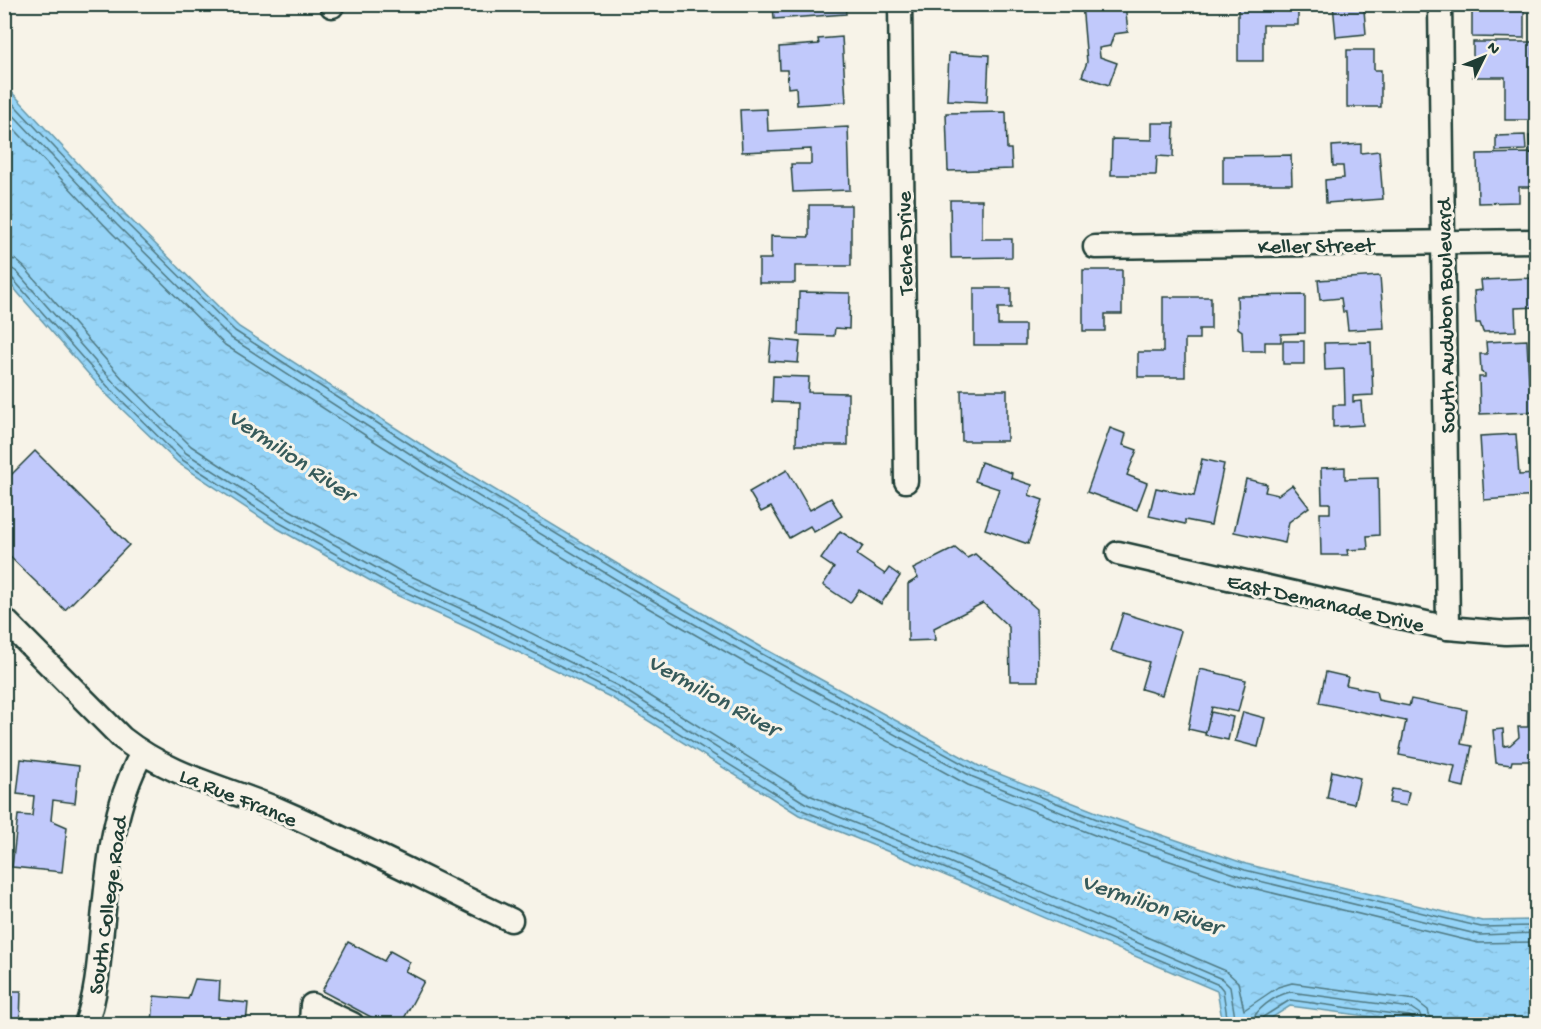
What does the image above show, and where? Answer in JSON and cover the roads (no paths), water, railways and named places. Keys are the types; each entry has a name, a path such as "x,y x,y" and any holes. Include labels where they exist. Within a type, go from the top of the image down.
{"street":[{"name":"Teche Drive","path":"900,4 906,481"},
{"name":"South Audubon Boulevard","path":"1440,4 1448,628"},
{"name":"Keller Street","path":"1095,247 1536,241"},
{"name":"East Demanade Drive","path":"1118,553 1448,628 1506,633 1536,632"},
{"name":"La Rue France","path":"4,619 122,738 142,753 204,784 282,811 511,920"},
{"name":"South College Road","path":"86,1024 100,969 111,849 129,776 142,753"},
{"path":"310,1024 312,1005 352,1024"}],"water":[{"name":"Vermilion River","path":"5,85 126,215 239,327 439,456 634,574 765,649 979,766 1104,815 1246,864 1482,921 1536,920 1536,1024 1427,1024 1290,1006 1262,1024 1223,1024 1217,991 799,815 612,698 392,593 275,527 178,463 105,393 5,278"}]}
